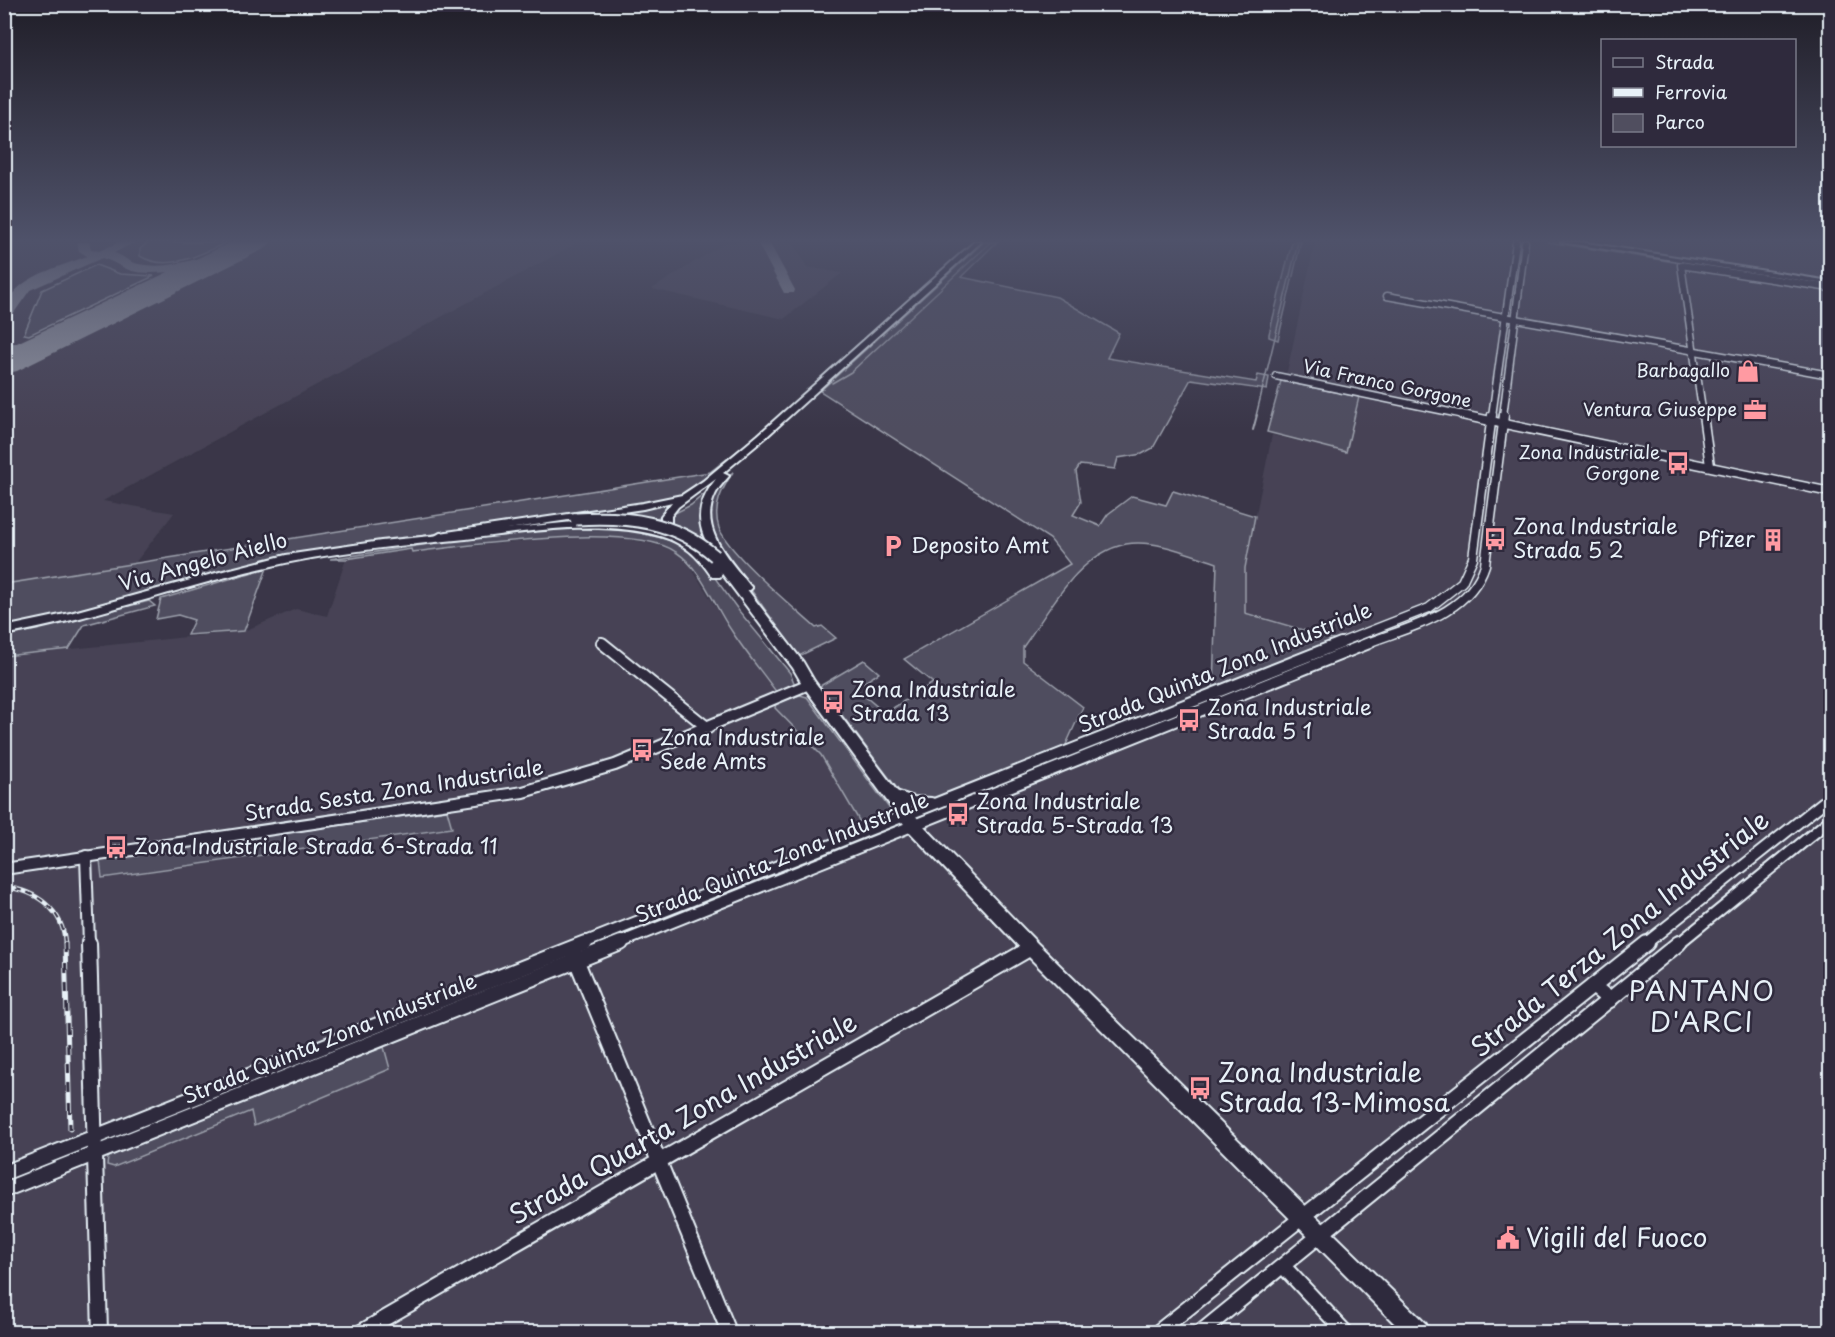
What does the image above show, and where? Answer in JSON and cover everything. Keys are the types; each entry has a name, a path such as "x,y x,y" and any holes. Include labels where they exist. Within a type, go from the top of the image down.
{"main road":[{"path":"413,541 576,519 619,517 651,522 688,536 715,556 798,664 809,684 911,821 1030,948 1418,1332"},
{"path":"413,541 539,529 617,526 654,533 689,544 705,558 798,677 809,684"},
{"name":"Via Angelo Aiello","path":"4,632 82,614 265,564 413,541"}],"street":[{"path":"689,544 666,528 666,516 674,505 761,437 909,304"},
{"path":"1435,304 1830,375"},
{"name":"Strada Quinta Zona Industriale","path":"4,1190 577,961 911,821 939,802 1429,608 1456,590 1472,563 1508,304"},
{"name":"Strada Quinta Zona Industriale","path":"4,1173 571,947 911,821 1441,614 1468,596 1484,572 1517,304"},
{"path":"1686,304 1710,466"},
{"name":"Via Franco Gorgone","path":"1276,376 1502,423"},
{"path":"1502,423 1830,492"},
{"path":"761,437 714,488 705,504 702,518 710,539 768,625"},
{"path":"617,526 638,525 666,516 690,504 747,453"},
{"path":"440,536 643,506 697,489"},
{"path":"1472,563 1486,561"},
{"path":"1472,563 1484,572"},
{"path":"601,642 708,728"},
{"name":"Strada Sesta Zona Industriale","path":"4,869 514,794 615,765 809,684"},
{"path":"889,793 919,803 939,802"},
{"name":"Strada Terza Zona Industriale","path":"1164,1331 1830,796"},
{"name":"Strada Terza Zona Industriale","path":"1201,1332 1830,820"},
{"path":"86,856 100,1332"},
{"path":"571,947 729,1332"},
{"name":"Strada Quarta Zona Industriale","path":"361,1332 1030,948"},
{"path":"502,975 505,990"},
{"path":"1593,986 1610,1000"},
{"path":"1283,1266 1345,1332"}],"shaded area":[{"path":"5,304 464,304 103,501 174,513 135,563 5,584"},
{"path":"720,304 802,304 784,319"},
{"path":"1302,304 1830,304 1830,1332 5,1332 4,656 244,631 296,609 327,616 346,559 411,549 413,552 565,537 622,538 653,544 675,551 690,566 730,630 777,693 776,708 821,755 864,829 1336,641 1245,613 1245,568 1272,435 1346,452 1358,397 1285,381"}],"green space":[{"path":"36,304 94,304 29,335 24,334"},
{"path":"915,304 1070,304 1119,333 1107,358 1256,382 1258,375 1269,377 1267,390 1191,379 1153,448 1142,454 1118,458 1115,469 1080,465 1076,471 1081,502 1073,515 1100,526 1108,514 1132,496 1166,505 1173,491 1255,516 1245,568 1245,613 1337,640 1213,688 1217,563 1160,545 1126,544 1109,550 1093,559 1066,585 1023,647 1023,661 1083,707 1065,747 931,800 902,795 820,686 864,660 879,673 855,688 885,713 933,683 904,659 1070,564 1050,539 820,391"},
{"path":"1276,304 1286,304 1278,340 1269,337"},
{"path":"1281,381 1359,397 1346,452 1267,432"},
{"path":"755,437 693,490 669,499 326,550 5,628 5,584 710,472"},
{"path":"733,472 717,506 717,520 725,539 748,566 793,608 816,628 822,626 836,638 799,656 710,534 706,509 720,483"},
{"path":"711,488 702,506 700,520 714,550 667,524 669,516 691,505"},
{"path":"683,498 665,515 642,523 514,529 574,521"},
{"path":"571,528 636,531 679,543 702,560 739,611 790,673 795,685 777,693 736,638 693,568 676,552 654,543 624,538 548,538 412,552 411,549 346,559 330,559 475,537"},
{"path":"267,568 244,631 187,635 194,620 178,615 156,619 161,599"},
{"path":"149,601 155,606 84,625 69,649 5,656 5,637"},
{"path":"800,695 807,697 892,812 890,817 864,829 821,755 775,708 776,703"},
{"path":"447,810 452,828 102,878 100,860"},
{"path":"384,1047 390,1069 254,1126 251,1111 114,1167 107,1165 108,1158 117,1152"}],"waterway":[{"path":"832,383 851,372 924,304"},
{"path":"1256,416 1283,304"},
{"path":"1253,430 1257,415"}],"taxiway":[{"path":"4,317 11,304"},
{"path":"4,347 25,347 53,339"}],"runway":[{"path":"4,363 126,304"}],"railway":[{"path":"4,887 27,892 46,904 60,921 65,944"},
{"path":"65,943 70,1129"}],"place":[{"name":"Barbagallo","path":"1748,371"},
{"name":"Ventura Giuseppe","path":"1755,410"},
{"name":"Zona Industriale Gorgone","path":"1678,463"},
{"name":"Zona Industriale Strada 5 2","path":"1495,539"},
{"name":"Pfizer","path":"1773,540"},
{"name":"Deposito Amt","path":"893,546"},
{"name":"Zona Industriale Strada 13","path":"833,702"},
{"name":"Zona Industriale Strada 5 1","path":"1189,720"},
{"name":"Zona Industriale Sede Amts","path":"642,750"},
{"name":"Zona Industriale Strada 5-Strada 13","path":"958,814"},
{"name":"Zona Industriale Strada 6-Strada 11","path":"116,847"},
{"name":"Zona Industriale Strada 13-Mimosa","path":"1200,1088"},
{"name":"Vigili del Fuoco","path":"1508,1238"}],"district":[{"name":"PANTANO D'ARCI","path":"1702,1008"}]}
